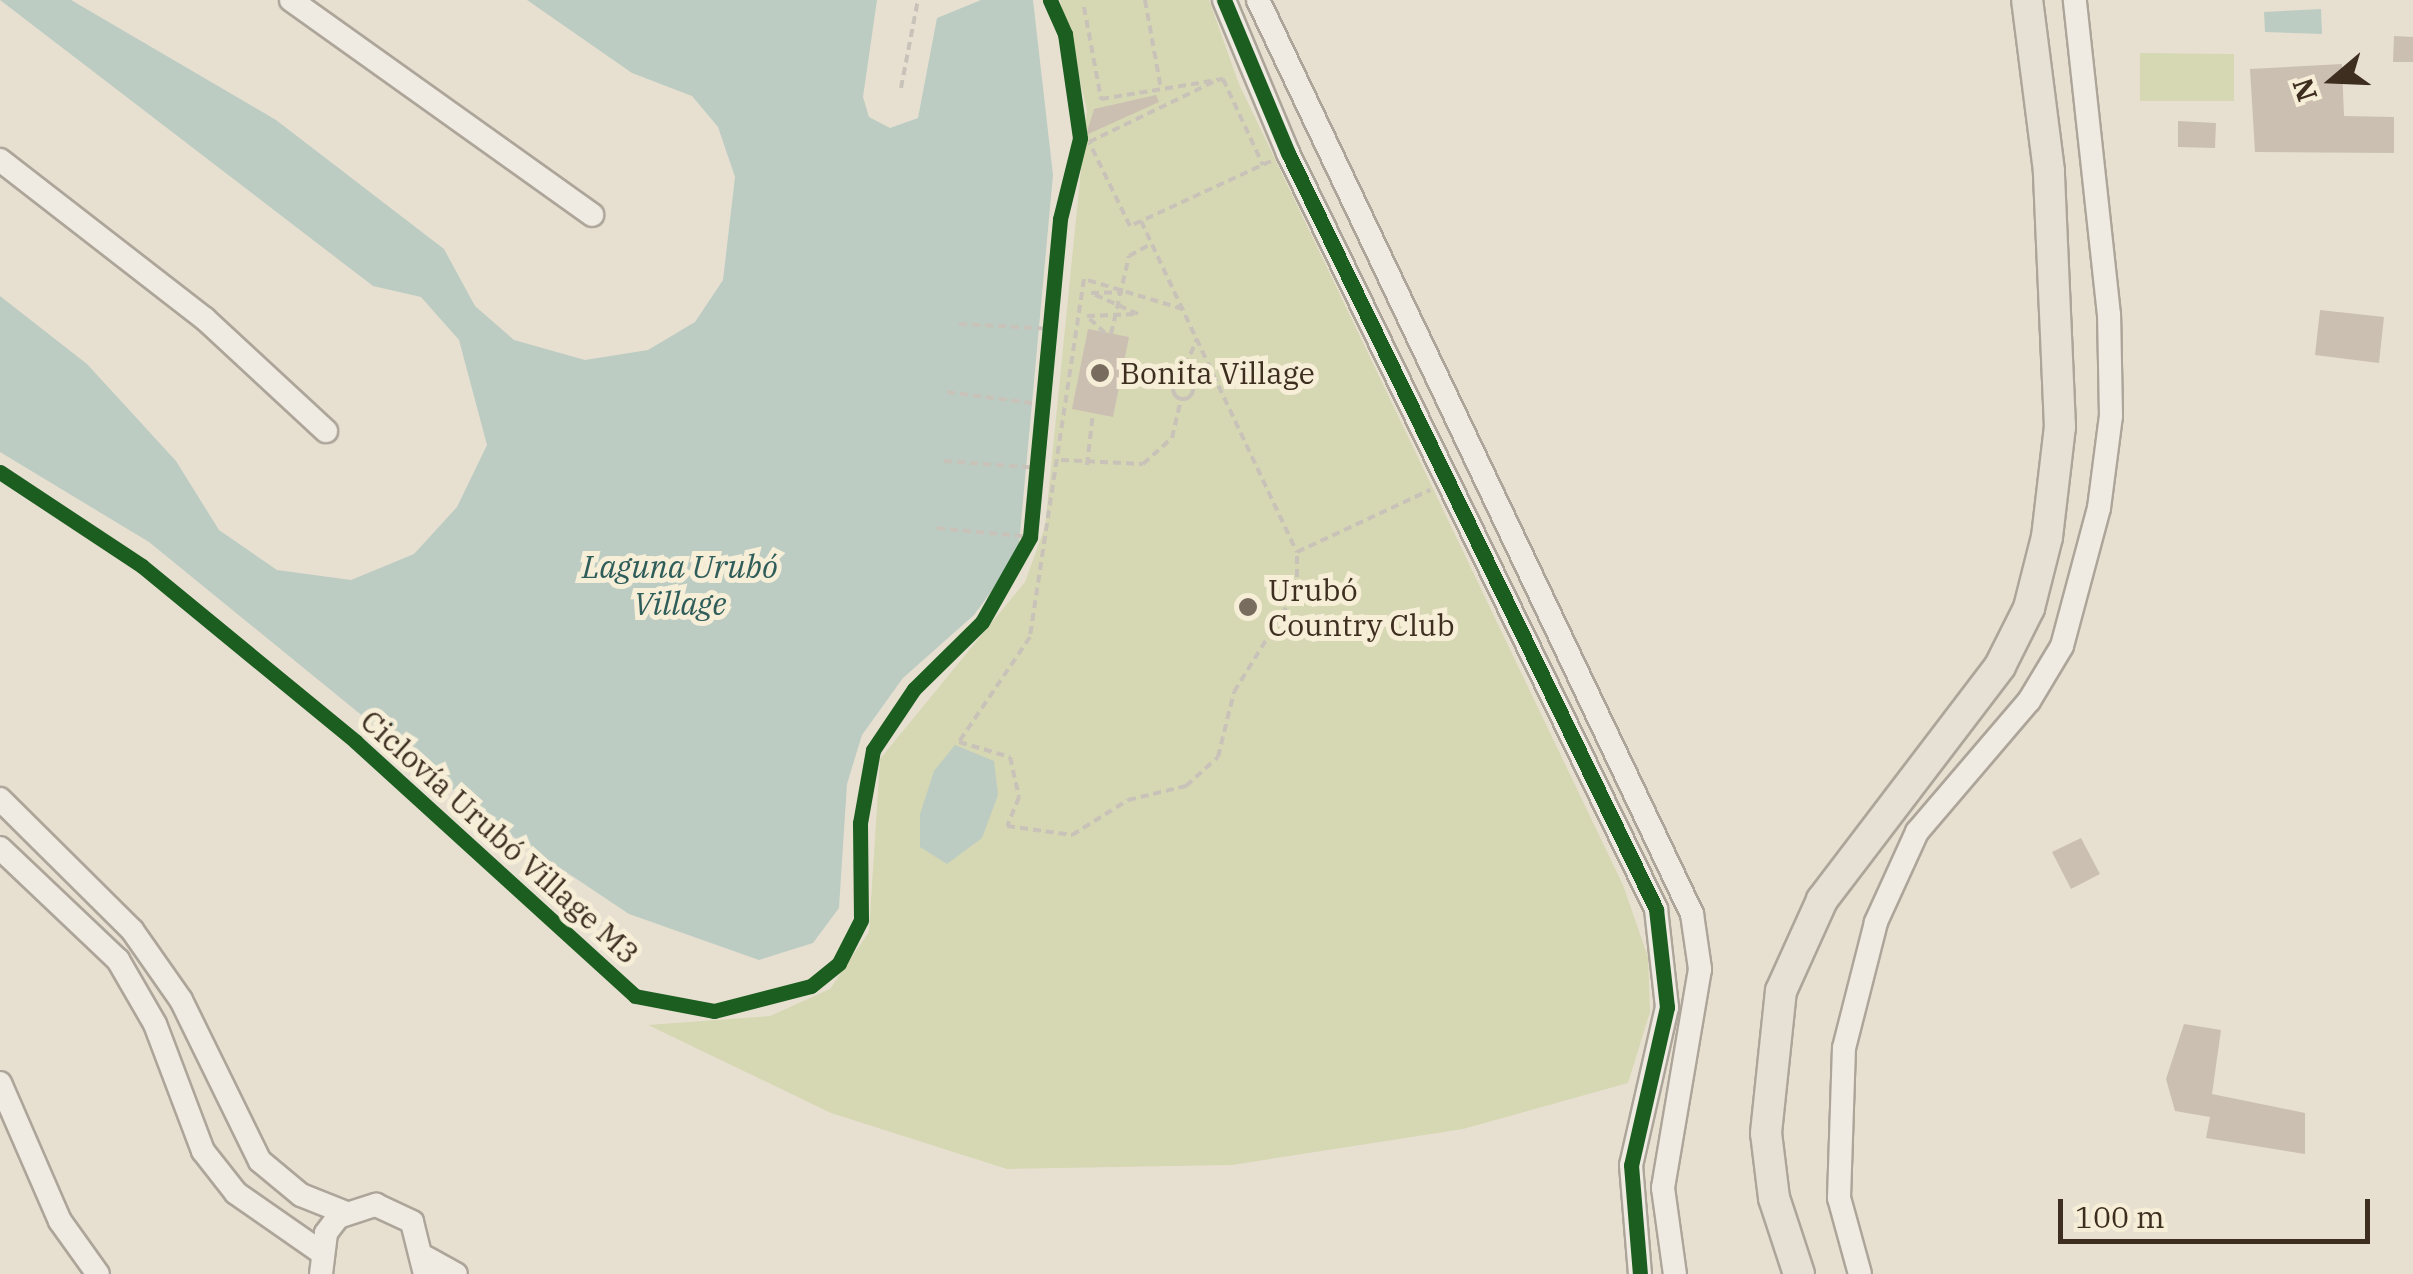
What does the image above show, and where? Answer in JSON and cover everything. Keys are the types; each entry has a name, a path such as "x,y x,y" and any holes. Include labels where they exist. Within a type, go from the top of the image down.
{"main road":[{"path":"1799,1274 1774,1198 1766,1133 1782,991 1822,900 2000,666 2029,608 2047,537 2060,427 2050,172 2027,0"}],"street":[{"path":"291,0 592,215"},
{"path":"1224,0 1294,166 1656,909 1668,954 1668,1007 1632,1165 1640,1274"},
{"path":"1258,0 1345,197 1692,914 1698,952 1694,1027 1664,1188 1675,1274"},
{"path":"1860,1274 1838,1198 1844,1048 1876,922 1917,832 2029,701 2062,646 2100,508 2111,416 2109,315 2075,0"},
{"path":"0,160 205,319 326,431"},
{"path":"1316,210 1345,197"},
{"path":"0,799 132,930 182,1000 208,1063 260,1161 301,1195 346,1213 396,1210 412,1222 426,1266 456,1274"},
{"path":"0,848 118,960 176,1075 203,1151 236,1192 320,1263 346,1213"},
{"path":"1668,954 1698,952"},
{"path":"176,1075 208,1063"},
{"path":"0,1083 60,1221 98,1274"}],"path":[{"path":"901,88 918,0"},
{"path":"1145,0 1161,89"},
{"path":"1084,7 1101,99 1218,80"},
{"path":"1218,80 1262,164"},
{"path":"1218,80 1089,142 1130,226 1262,164 1294,166"},
{"path":"1075,154 1078,121"},
{"path":"1141,221 1183,309 1297,552 1297,590 1234,692 1218,758 1186,786 1128,800 1072,835 1007,826 1018,771 1010,757 959,742 1030,637 1061,460 1084,280 1183,309"},
{"path":"1125,289 1091,293 1119,305 1137,318 1114,319 1088,316 1108,333 1114,319 1119,305 1125,289 1129,256 1152,244"},
{"path":"1014,574 1030,537 1055,310"},
{"path":"959,324 1054,329"},
{"path":"1181,399 1173,389 1197,339"},
{"path":"1061,460 1122,468 1156,455 1172,438 1181,399 1193,390 1180,379"},
{"path":"947,392 1047,405"},
{"path":"1087,465 1093,413"},
{"path":"944,462 1040,468"},
{"path":"1297,552 1448,482"},
{"path":"937,528 1030,537"}],"green space":[{"name":"Urubó Country Club","path":"1060,0 1209,0 1239,84 1623,885 1648,957 1650,1012 1628,1083 1463,1129 1232,1165 1007,1169 831,1113 648,1025 770,1016 830,989 869,932 880,759 1025,582 1045,527 1087,110"},
{"path":"2140,53 2234,54 2234,101 2140,101"}],"water":[{"name":"Laguna Urubó Village","path":"0,0 71,0 276,120 444,249 475,306 514,340 585,360 648,350 695,322 723,280 735,177 718,127 692,96 632,73 527,0 877,0 863,97 869,117 890,128 918,118 937,18 981,0 1033,0 1053,175 1018,555 974,615 903,678 862,735 847,784 839,908 813,943 759,960 629,914 500,828 149,542 0,452 0,296 87,364 176,461 219,530 277,570 351,580 414,554 457,507 487,445 459,340 421,297 373,286"},
{"path":"2321,9 2322,34 2265,32 2264,12"},
{"path":"955,745 994,761 998,795 982,838 947,864 920,847 920,814 934,771"}],"building":[{"path":"2394,36 2413,37 2413,62 2393,62"},
{"path":"2342,64 2344,116 2394,117 2394,153 2255,152 2250,69"},
{"path":"1156,95 1159,102 1086,135 1094,109"},
{"path":"2178,121 2216,123 2215,148 2178,147"},
{"path":"2320,310 2384,317 2379,363 2315,355"},
{"name":"Bonita Village","path":"1088,329 1129,337 1113,417 1072,409"},
{"path":"2081,838 2100,874 2071,889 2052,852"},
{"path":"2184,1024 2221,1030 2212,1094 2305,1113 2305,1154 2206,1138 2210,1117 2175,1111 2166,1079"}],"cycle path":[{"name":"Ciclovía Urubó Village M3","path":"0,472 142,566 356,742 635,996 714,1011 811,986 839,963 861,920 860,823 873,750 914,689 982,622 1030,537 1060,219 1080,138 1065,34 1050,0"},
{"path":"1224,0 1288,153 1656,909 1667,1007 1631,1165 1640,1274"}],"place":[{"name":"Bonita Village","path":"1100,373"},
{"name":"Urubó Country Club","path":"1248,607"}]}
